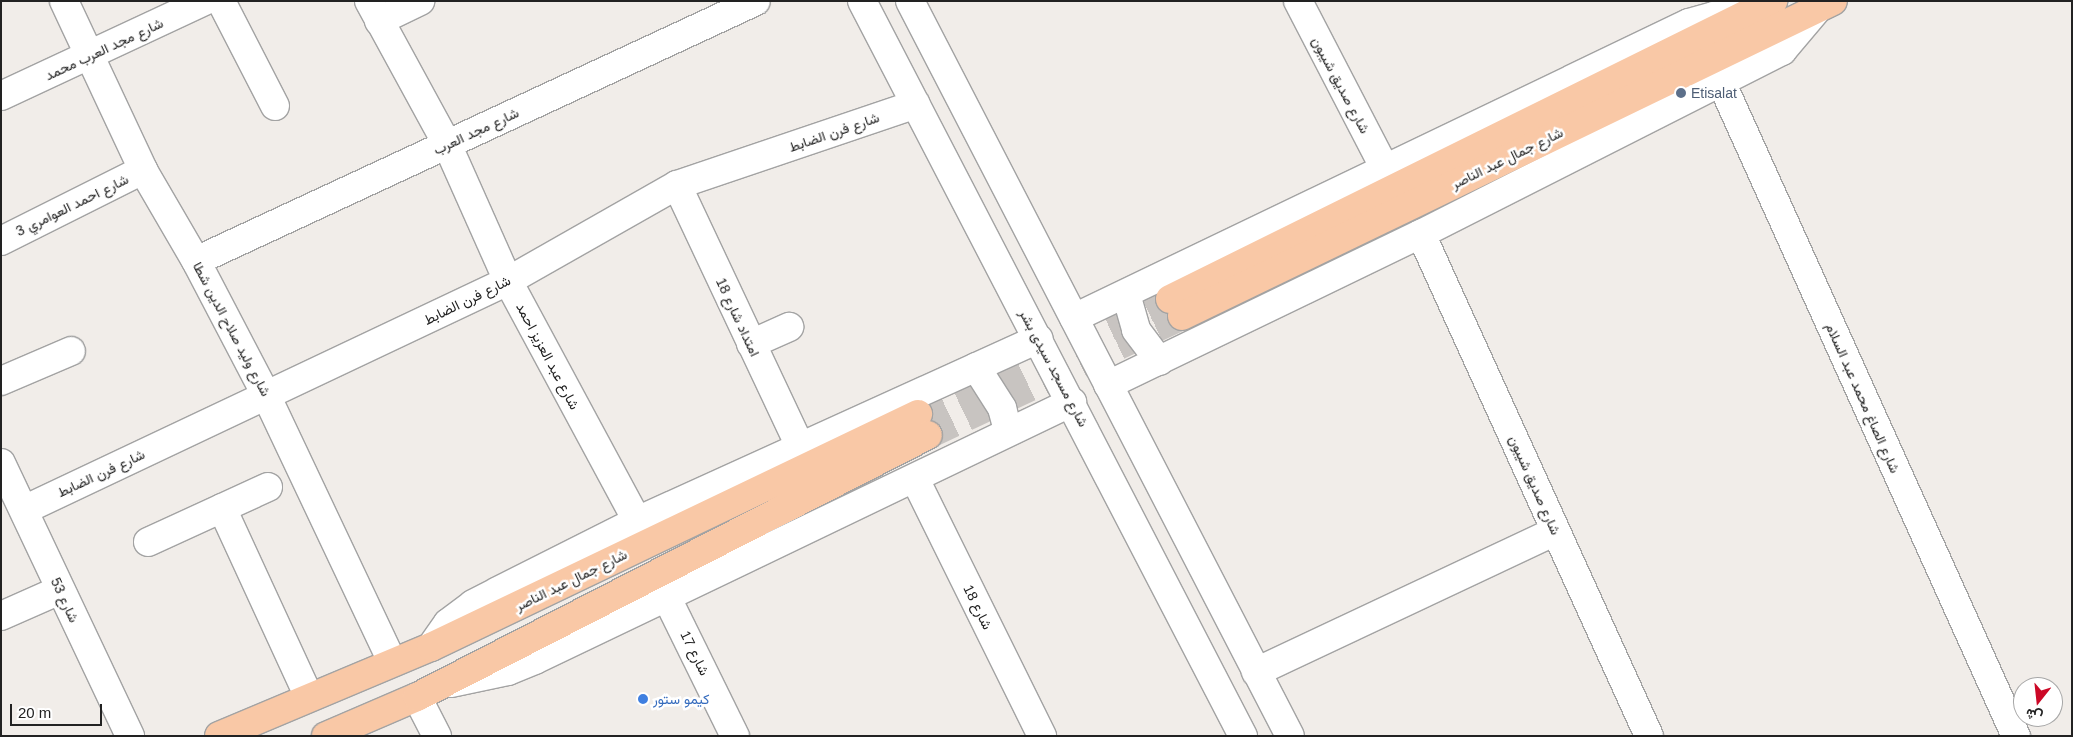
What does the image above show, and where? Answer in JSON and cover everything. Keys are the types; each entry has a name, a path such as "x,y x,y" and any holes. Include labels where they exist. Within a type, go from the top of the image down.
{"main road":[{"name":"شارع جمال عبد الناصر","path":"1773,1 1738,9 1176,308 1716,70 1826,4"},
{"name":"شارع جمال عبد الناصر","path":"219,736 431,647 923,425 442,684 326,736"}],"street":[{"name":"شارع وليد صلاح الدين شطا","path":"64,1 143,170 196,261 266,395 392,662"},
{"name":"شارع مجد العرب محمد","path":"1,96 89,58 205,1"},
{"path":"221,1 275,106"},
{"path":"374,11 420,1"},
{"name":"شارع مجد العرب","path":"196,261 756,1"},
{"name":"شارع مسجد سيدى بشر","path":"862,1 1072,402 1243,736"},
{"path":"910,1 1290,736"},
{"name":"شارع صديق شيبون","path":"1298,1 1385,168"},
{"path":"1074,318 1385,168 1696,10 1738,9"},
{"name":"شارع عبد العزيز احمد","path":"374,11 447,144 508,281 637,521"},
{"path":"1108,385 1421,234 1716,70"},
{"name":"شارع الصاغ محمد عبد السلام","path":"1716,70 2016,736"},
{"name":"شارع فرن الضابط","path":"24,510 508,281 677,186 916,104"},
{"name":"شارع احمد العوامري 3","path":"1,240 143,170"},
{"name":"امتداد شارع 18","path":"677,186 801,448"},
{"name":"شارع صديق شيبون","path":"1421,234 1649,736"},
{"path":"1126,294 1136,330 1160,360"},
{"path":"751,344 789,327"},
{"path":"431,647 448,623 473,604 637,521 1039,339"},
{"path":"1,380 71,350"},
{"path":"976,367 1002,408 1008,431"},
{"path":"442,684 508,671 667,598 914,479 1008,431 1072,402"},
{"name":"شارع 53","path":"1,463 130,736"},
{"name":"شارع 18","path":"914,479 1042,736"},
{"path":"148,542 268,487"},
{"path":"222,508 309,697"},
{"path":"1256,672 1556,531"},
{"path":"1,616 60,590"},
{"name":"شارع 17","path":"667,598 735,736"},
{"path":"416,697 436,736"}],"tunnel":[{"path":"918,414 1170,299"},
{"path":"928,435 1182,316"}],"place":[{"name":"Etisalat","path":"1681,93"},
{"name":"كيمو ستور","path":"643,699"}]}
